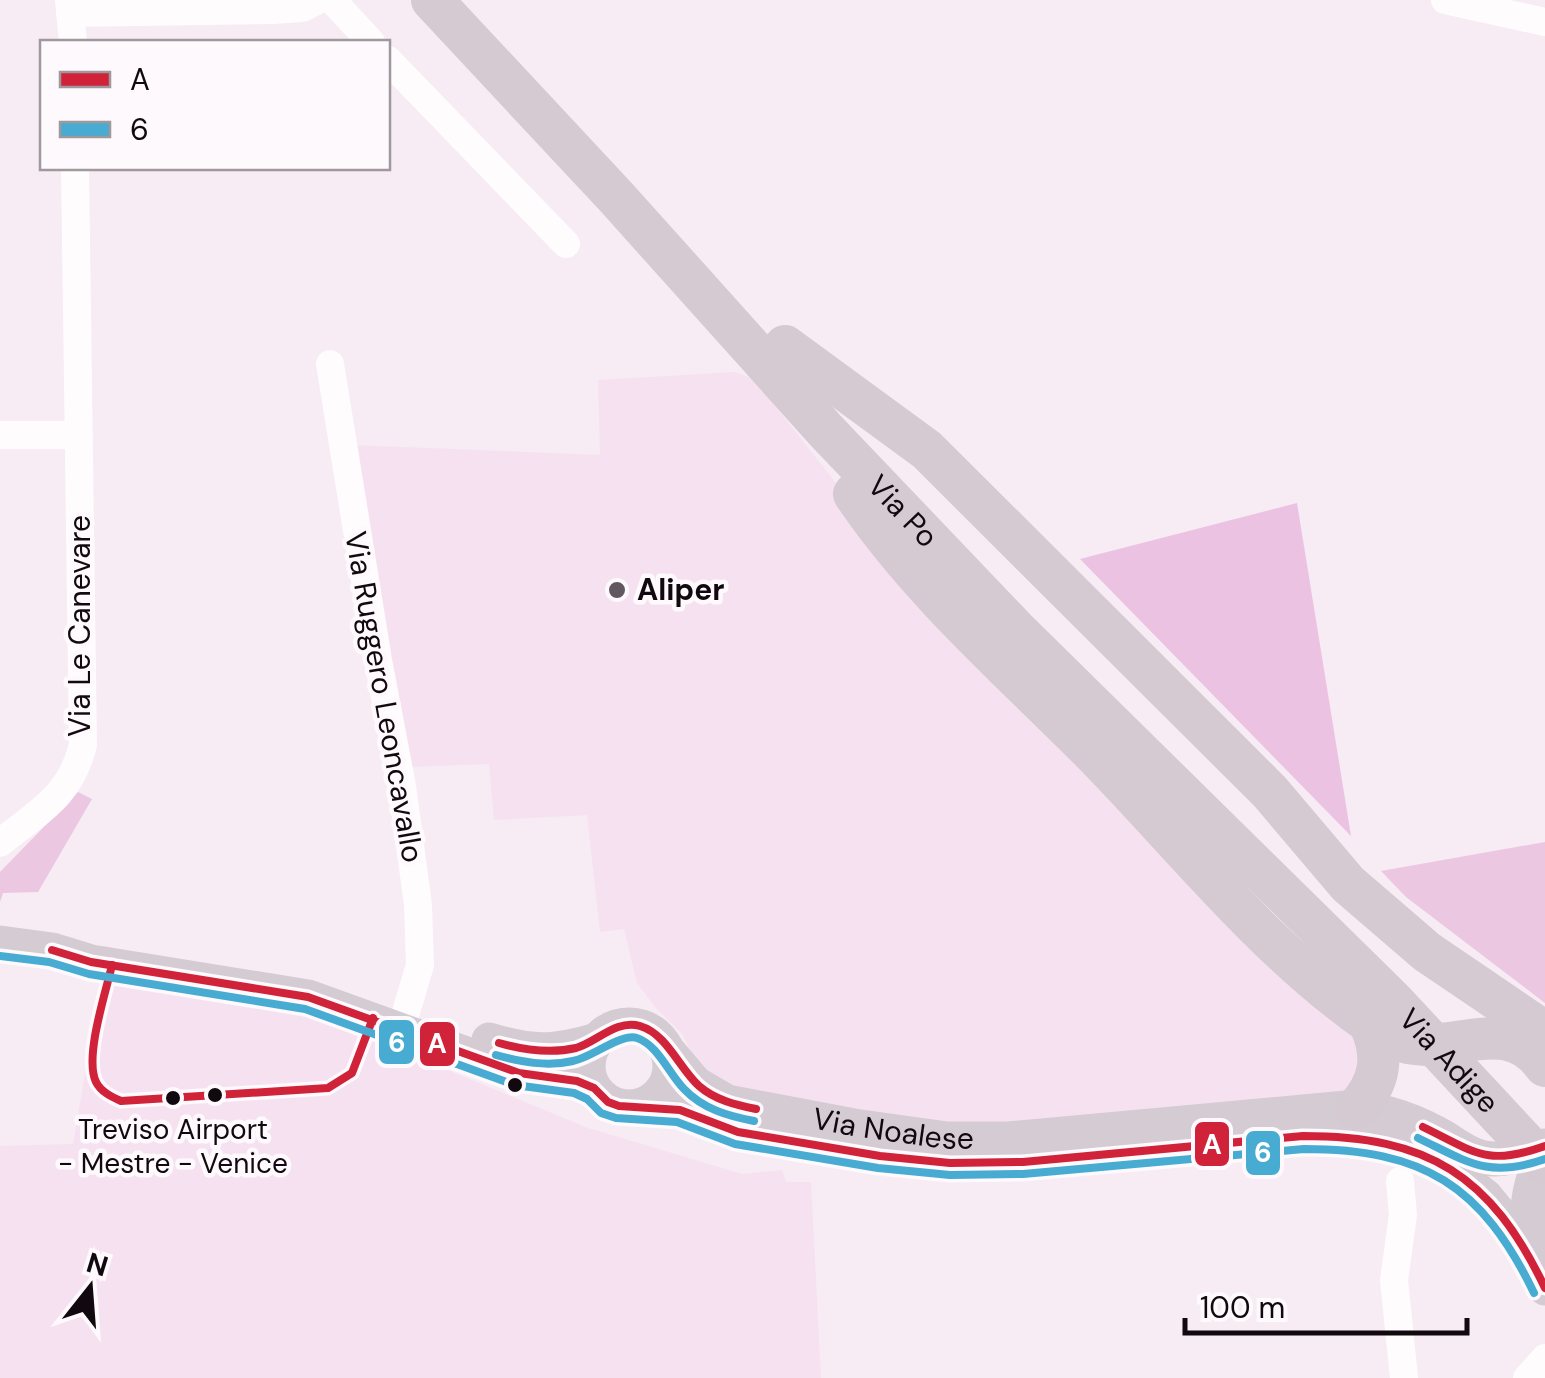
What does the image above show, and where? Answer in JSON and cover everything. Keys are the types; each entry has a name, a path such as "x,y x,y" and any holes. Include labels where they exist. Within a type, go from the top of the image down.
{"highway":[{"name":"Via Po","path":"432,0 616,196 776,356"},
{"name":"Via Po","path":"464,0 1016,630 1392,1002"},
{"path":"776,356 926,450 1270,792 1348,884 1428,952 1545,1032"},
{"path":"1392,1002 1403,1042 1424,1044 1481,1037 1511,1040 1545,1066"},
{"path":"1357,1108 1369,1095 1380,1061 1376,1038 1392,1002"},
{"name":"Via Adige","path":"1392,1002 1545,1122"},
{"name":"Via Adige","path":"1392,1002 1545,1164"}],"main road":[{"path":"5,940 52,950 111,943 255,964 336,983 404,1019 519,1073 571,1079 594,1088 608,1102 620,1106 643,1105 664,1090 671,1064 668,1052 652,1031 632,1024 612,1028 597,1040 556,1051 532,1052 404,1019"},
{"path":"594,1088 588,1063 597,1040"},
{"name":"Via Noalese","path":"668,1052 696,1084 728,1102 947,1139 1009,1139 1357,1108 1398,1116 1487,1159 1545,1148"},
{"name":"Via Noalese","path":"643,1105 690,1112 738,1132 880,1156 950,1163 1023,1162 1303,1136 1359,1135 1408,1147 1452,1170 1486,1197 1531,1252"},
{"name":"Via Noalese","path":"1545,1148 1528,1197 1527,1224 1531,1252 1545,1288"}],"street":[{"path":"72,40 70,7 272,10 303,8 318,0"},
{"path":"332,0 370,40"},
{"path":"1445,0 1545,22"},
{"path":"390,62 566,244"},
{"name":"Via Le Canevare","path":"0,844 65,790 77,769 83,745 76,170"},
{"name":"Via Ruggero Leoncavallo","path":"330,364 365,588 410,834 420,964 404,1019"},
{"path":"0,435 78,435"},
{"path":"1400,1181 1404,1215 1394,1280 1404,1378"},
{"path":"1529,1378 1545,1358"}],"shaded area":[{"path":"735,372 754,379 922,592 1321,987 1372,1057 1344,1091 965,1125 889,1116 735,1088 713,1079 695,1060 683,1035 637,983 624,929 600,932 587,815 494,820 489,764 406,767 352,445 600,455 598,380"},
{"path":"1297,503 1351,836 1080,559"},
{"path":"78,792 92,799 38,892 3,893 0,902 0,872"},
{"path":"1545,842 1545,1003 1406,897 1381,871"},
{"path":"101,979 287,1011 343,1027 588,1128 742,1174 782,1170 786,1182 811,1182 821,1378 0,1378 0,1146 73,1144"}],"transit line":[{"name":"A","path":"52,950 91,962 308,997 519,1073 577,1081 619,1106 680,1110 738,1132 880,1156 950,1163 1023,1162 1303,1136 1386,1144 1420,1154 1478,1190 1524,1249 1545,1288"},
{"name":"6","path":"0,956 305,1009 515,1085 574,1093 601,1113 616,1118 677,1122 735,1144 878,1168 950,1175 1023,1174 1304,1149 1383,1156 1444,1180 1470,1200 1493,1225 1534,1293"},
{"name":"A","path":"112,965 94,1041 93,1071 101,1089 121,1101 328,1088 352,1073 373,1018"},
{"name":"A","path":"499,1043 537,1050 566,1050 623,1026 640,1026 658,1036 705,1091 756,1109"},
{"name":"6","path":"496,1055 534,1063 563,1063 623,1039 637,1038 651,1047 699,1102 754,1121"},
{"name":"A","path":"1423,1127 1481,1154 1508,1155 1545,1146"},
{"name":"6","path":"1418,1138 1479,1165 1508,1168 1545,1159"}],"place":[{"name":"Aliper","path":"617,590"},
{"name":"Treviso Airport - Mestre - Venice","path":"173,1098"}]}
